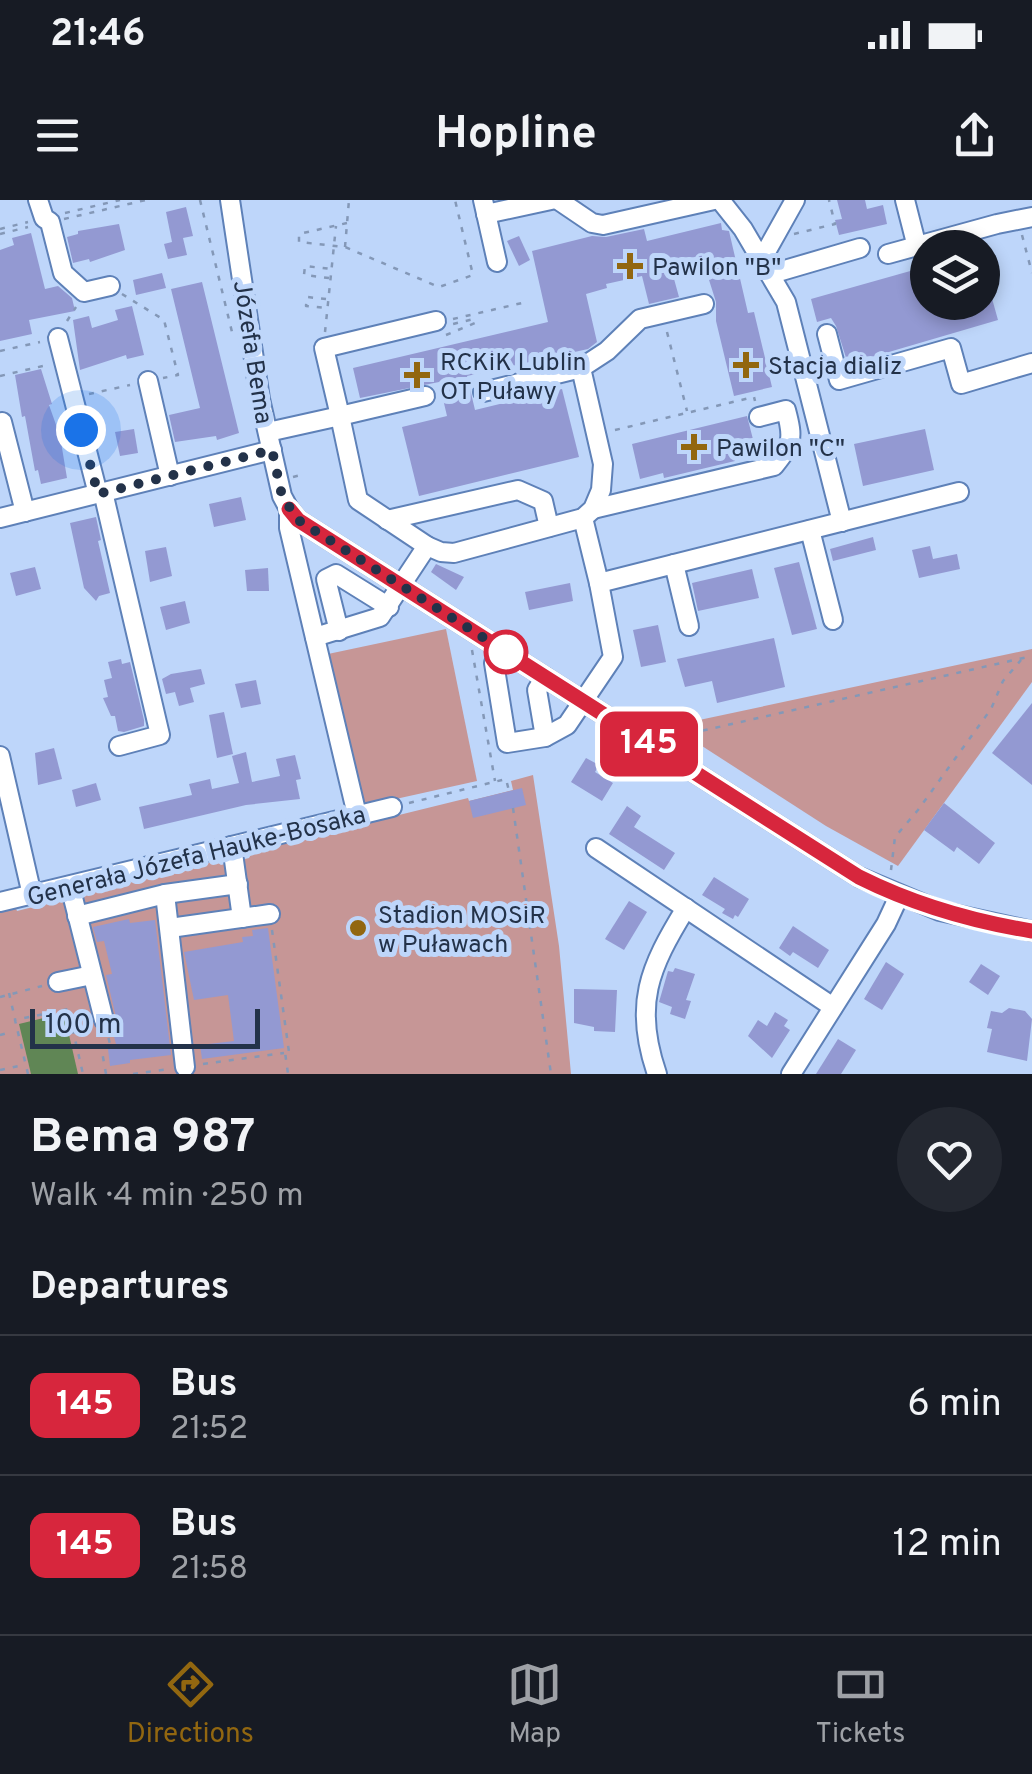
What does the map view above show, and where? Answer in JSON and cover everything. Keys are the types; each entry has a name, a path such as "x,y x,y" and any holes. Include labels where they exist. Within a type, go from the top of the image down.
{"street":[{"path":"38,200 44,218 50,222 62,273 84,292 110,286"},
{"name":"Józefa Bema","path":"230,200 270,442 282,496 289,509 289,528 357,815"},
{"path":"497,262 485,207 554,200 592,223 603,225 717,200 766,266 786,302 842,522"},
{"path":"766,266 773,238 795,200"},
{"path":"905,200 913,230"},
{"path":"982,230 1032,217"},
{"path":"766,266 860,248"},
{"path":"888,254 910,249"},
{"path":"483,392 581,368 607,352 640,319 704,304"},
{"path":"443,328 324,348 358,500 441,552 454,552 774,466 792,435 786,410 758,416"},
{"path":"826,334 839,380 951,348 961,384 1032,363"},
{"path":"58,338 160,736 119,746"},
{"path":"500,648 494,663 507,743 545,737 567,726 613,657 588,514 603,477 581,368"},
{"path":"148,381 170,476"},
{"path":"0,518 170,476 340,416 425,396"},
{"path":"2,422 25,512"},
{"path":"386,520 518,490 543,501 549,527"},
{"path":"598,583 959,492"},
{"path":"289,509 298,520 819,852 899,896 958,917 1032,931"},
{"path":"810,530 832,620"},
{"path":"297,560 324,536"},
{"path":"315,638 380,617 427,546"},
{"path":"674,564 690,626"},
{"path":"339,631 326,579 336,574 389,607"},
{"path":"545,676 537,690 545,737"},
{"path":"0,756 32,896"},
{"name":"Generała Józefa Hauke-Bosaka","path":"0,902 392,806"},
{"path":"232,846 242,918"},
{"path":"596,848 833,1007"},
{"path":"77,916 164,894 238,884"},
{"path":"70,886 104,1020"},
{"path":"164,894 185,1066"},
{"path":"790,1074 886,924 899,896"},
{"path":"657,1074 644,1017 646,986 660,950 686,908"},
{"path":"170,928 270,914"},
{"path":"58,982 92,975"}],"path":[{"path":"0,234 146,200"},
{"path":"345,247 349,200"},
{"path":"347,223 299,234 298,242 345,247 438,287 473,274 456,200"},
{"path":"773,238 835,224 830,200"},
{"path":"324,348 336,226"},
{"path":"330,278 304,275 305,266 332,269"},
{"path":"73,397 178,375 164,320 110,286"},
{"path":"0,351 58,338 84,292"},
{"path":"328,300 308,297 306,306 328,308"},
{"path":"443,328 475,323 474,320 450,325 448,320 522,303"},
{"path":"662,314 688,413"},
{"path":"0,376 64,360"},
{"path":"596,435 754,397 758,416"},
{"path":"470,643 495,782"},
{"path":"674,760 692,733 1032,656"},
{"path":"890,873 894,837 918,810 991,708 1003,681 1022,659"},
{"path":"392,806 506,779 508,791"},
{"path":"513,808 551,1074"},
{"path":"133,1074 289,1052 270,914"},
{"path":"0,997 58,982"},
{"path":"9,993 28,1074"},
{"path":"15,1020 68,1008 83,1074"},
{"path":"104,1020 110,1044 101,1046 106,1074"},
{"path":"0,1035 11,1032"},
{"path":"285,1052 288,1074"},
{"path":"0,1072 18,1066"}],"shaded area":[{"path":"446,629 477,781 364,806 328,654"},
{"path":"1032,649 1032,682 898,866 826,826 671,726"},
{"name":"Stadion MOSiR w Puławach","path":"533,775 559,946 571,1074 0,1074 0,909 15,906 17,911 215,861 221,865 249,858 253,851 513,790 511,781"},
{"path":"64,1013 78,1074 31,1074 19,1024"}],"building":[{"path":"837,200 865,200 867,209 883,205 887,224 839,235 835,220 842,219"},
{"path":"186,207 193,236 183,238 187,255 168,259 164,244 172,242 166,212"},
{"path":"721,223 722,230 729,231 748,313 754,312 772,387 734,396 716,321 716,302 703,261 671,268 679,297 649,304 642,276 606,284 607,288 586,294 597,342 588,349 467,376 475,410 562,389 579,457 419,496 402,427 447,416 439,382 360,398 353,368 548,322 532,251 592,236 644,229 647,241"},
{"path":"119,224 125,250 90,262 89,259 73,263 67,237 78,231"},
{"path":"31,233 45,289 58,286 72,298 75,311 29,320 32,334 0,341 0,250 14,245 12,238"},
{"path":"519,236 530,260 519,266 507,241"},
{"path":"910,271 910,320 998,320 848,364 836,326 831,318 817,322 811,299"},
{"path":"162,273 166,288 136,295 133,280"},
{"path":"202,282 239,433 217,440 216,436 175,442 169,415 200,408 171,289"},
{"path":"132,306 144,355 127,359 126,355 80,370 73,320 89,316 92,328 118,320 115,310"},
{"path":"41,369 67,478 41,484 15,375"},
{"name":"Pawilon \"C\"","path":"747,416 756,451 734,456 735,461 664,478 663,473 640,479 632,444"},
{"path":"134,429 138,453 120,456 115,432"},
{"path":"925,429 934,470 863,486 854,444"},
{"path":"241,497 246,520 214,527 209,504"},
{"path":"96,517 110,593 96,601 84,588 70,523"},
{"path":"873,537 876,550 833,561 830,549"},
{"path":"930,546 933,559 957,554 960,569 919,578 912,550"},
{"path":"166,547 172,576 150,582 145,551"},
{"path":"799,562 817,629 792,635 774,568"},
{"path":"436,564 464,577 456,590 431,572"},
{"path":"35,567 41,589 16,596 10,573"},
{"path":"268,568 269,591 247,591 245,570"},
{"path":"752,569 759,598 698,611 692,583"},
{"path":"570,583 573,601 529,610 525,592"},
{"path":"185,601 190,623 166,630 160,607"},
{"path":"658,625 666,662 641,667 633,630"},
{"path":"774,638 785,687 717,703 712,681 685,687 677,659"},
{"path":"121,659 122,664 130,662 144,720 144,726 124,732 118,731 115,716 111,716 103,698 108,697 104,680 112,678 108,662"},
{"path":"201,669 205,684 190,688 194,702 179,706 175,692 166,694 162,679"},
{"path":"256,680 261,704 241,708 235,684"},
{"path":"1032,703 1032,785 992,753"},
{"path":"224,712 233,754 217,758 209,715"},
{"path":"54,748 62,779 38,785 35,753"},
{"path":"246,752 252,782 280,776 276,759 295,755 301,779 296,780 300,799 246,805 144,829 139,807 192,795 189,784 210,779 212,789 239,783 232,756"},
{"path":"586,758 599,765 595,772 613,783 602,801 571,782"},
{"path":"96,783 101,800 76,807 72,790"},
{"path":"522,788 526,805 473,818 469,801"},
{"path":"944,803 995,843 979,864 924,830"},
{"path":"627,806 641,816 634,827 675,853 664,870 609,834"},
{"path":"714,877 749,899 738,917 733,919 722,913 725,909 702,895"},
{"path":"629,901 647,912 624,950 605,939"},
{"path":"129,919 130,923 155,920 171,1055 110,1066 108,1049 117,1048 112,1029 116,1017 106,975 112,974 104,941 97,942 93,927"},
{"path":"793,926 829,950 818,968 779,948"},
{"path":"268,928 284,1048 202,1059 200,1045 234,1041 228,995 194,1000 184,952 243,942 242,937 253,936 252,930"},
{"path":"886,962 904,974 882,1010 864,999"},
{"path":"981,964 1000,976 988,995 969,982"},
{"path":"675,968 695,974 686,1000 691,1001 685,1019 670,1014 672,1007 659,1002 668,971"},
{"path":"574,989 617,990 615,1032 594,1031 594,1027 574,1023"},
{"path":"1009,1008 1025,1011 1032,1019 1027,1061 987,1052 991,1011 1002,1013"},
{"path":"775,1012 788,1020 784,1026 790,1030 772,1058 748,1036 758,1020 767,1026"},
{"path":"838,1039 856,1050 841,1074 816,1074"}],"bus line":[{"name":"145","path":"289,509 298,520 859,877 958,917 1032,931"}],"place":[{"name":"Pawilon \"B\"","path":"630,266"},
{"name":"Stacja dializ","path":"746,365"},
{"name":"RCKiK Lublin OT Puławy","path":"417,375"},
{"name":"Pawilon \"C\"","path":"694,447"},
{"name":"Stadion MOSiR w Puławach","path":"358,928"}],"route":[{"path":"81,430 98,494 272,450 282,496 298,520 506,652"}]}
